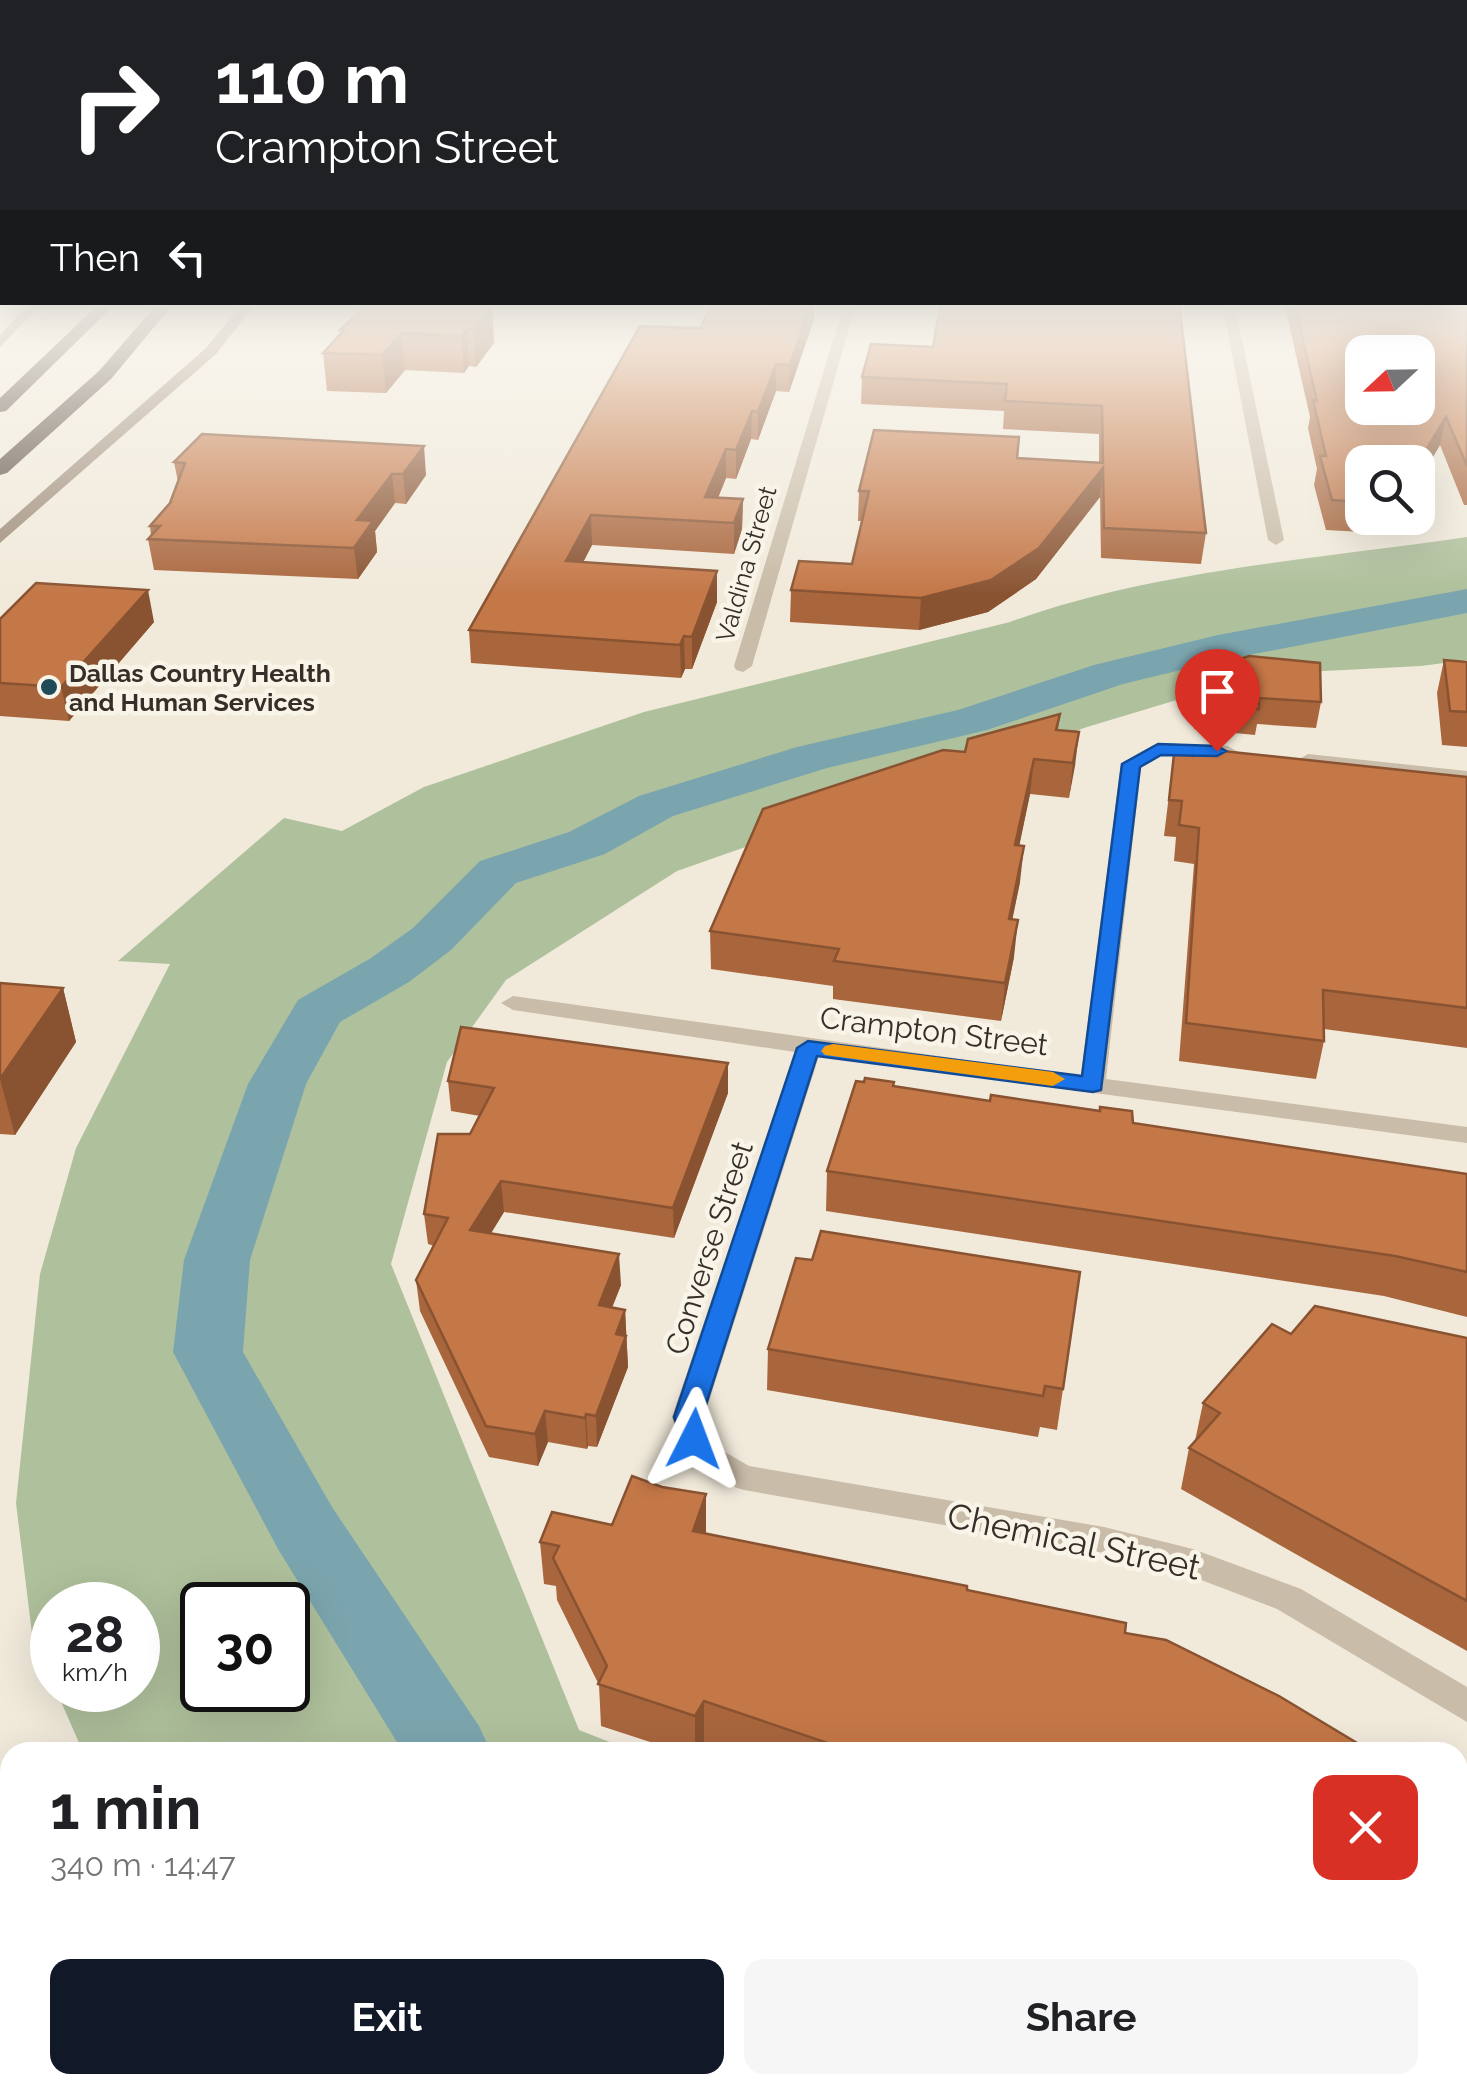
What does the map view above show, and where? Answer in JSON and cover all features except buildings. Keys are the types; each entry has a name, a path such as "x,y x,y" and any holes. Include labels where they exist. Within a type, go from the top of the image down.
{"highway":[{"path":"0,470 77,400"},
{"path":"0,494 50,426"}],"main road":[{"path":"0,538 156,400"}],"street":[{"name":"Valdina Street","path":"742,666 822,400"},
{"path":"1248,400 1276,540"},
{"path":"1093,1084 1132,764 1158,749 1180,747 1254,755"},
{"path":"1292,759 1467,777"},
{"name":"Crampton Street","path":"513,1004 808,1048 1467,1136"},
{"name":"Converse Street","path":"712,1464 694,1439 688,1417 808,1048"},
{"name":"Chemical Street","path":"712,1464 744,1478 1104,1540 1192,1563 1289,1600 1467,1706"}],"green space":[{"path":"1467,537 1467,660 1263,674 1087,727 677,871 506,980 447,1062 391,1264 579,1730 610,1742 79,1742 66,1712 160,1712 160,1582 30,1582 30,1618 16,1503 40,1274 76,1148 170,964 118,961 284,818 342,831 424,787 644,712 1178,578"}],"waterway":[{"path":"443,1742 305,1528 208,1352 217,1260 277,1084 318,1012 390,970 432,939 498,872 587,843 656,806 813,757 971,720 1109,674 1218,648 1467,601"}],"slow traffic":[{"path":"833,1051 1053,1079"}],"place":[{"name":"Dallas Country Health and Human Services","path":"49,687"}],"route":[{"path":"694,1439 688,1417 808,1048 1093,1084 1132,764 1158,749 1217,751"}]}
